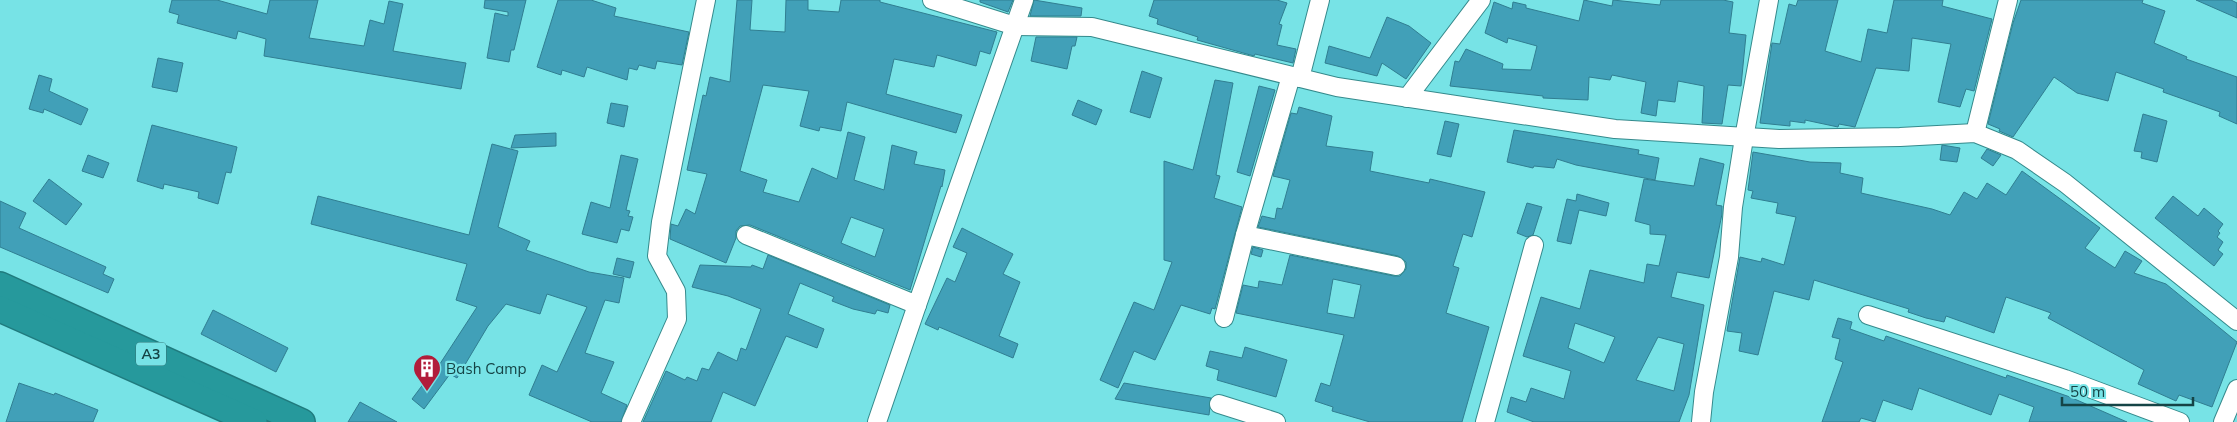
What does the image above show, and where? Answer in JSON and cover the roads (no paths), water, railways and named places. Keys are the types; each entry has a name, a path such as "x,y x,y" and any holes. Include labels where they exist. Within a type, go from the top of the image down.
{"highway":[{"name":"A3","path":"0,285 302,422"},
{"name":"A3","path":"0,309 254,422"}],"street":[{"path":"631,422 678,319 676,291 657,256 661,222 706,0"},
{"path":"932,0 1015,26 1092,27 1295,77 1408,98 1615,129 1744,138 1900,137 1975,133 2017,150 2065,183 2237,321"},
{"path":"877,422 1024,0"},
{"path":"1224,318 1245,235 1320,0"},
{"path":"1408,98 1481,0"},
{"path":"1701,422 1704,392 1729,258 1733,207 1744,138 1769,0"},
{"path":"1975,133 2008,0"},
{"path":"746,235 918,305"},
{"path":"1245,235 1396,266"},
{"path":"1485,422 1534,245"},
{"path":"1868,315 2064,379 2180,422"},
{"path":"2223,422 2237,389"},
{"path":"1219,404 1276,422"}],"place":[{"name":"Bash Camp","path":"427,392"}]}
